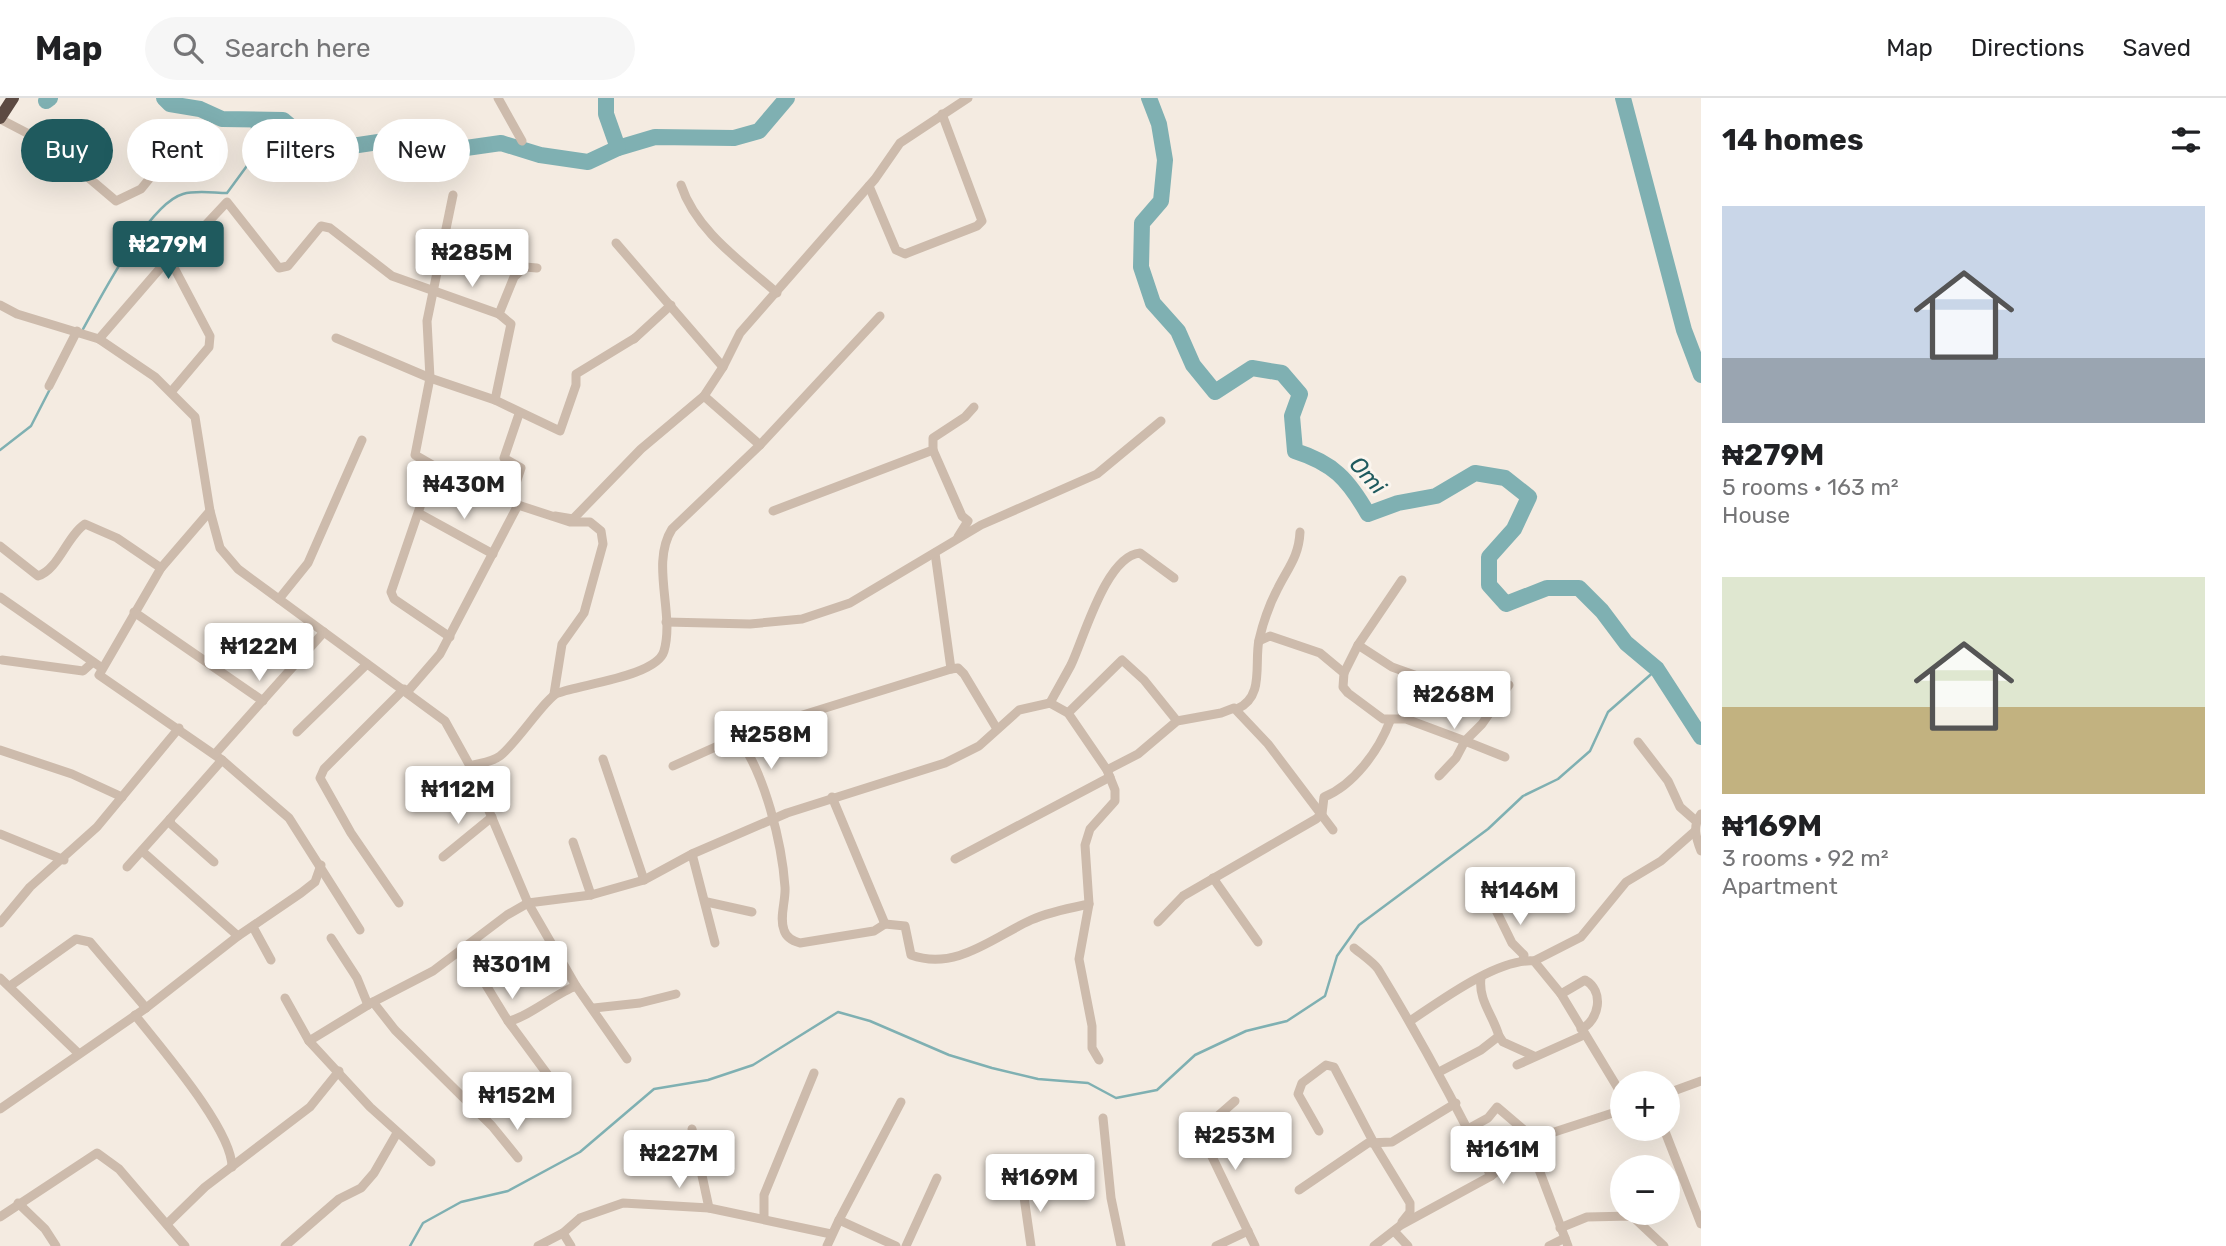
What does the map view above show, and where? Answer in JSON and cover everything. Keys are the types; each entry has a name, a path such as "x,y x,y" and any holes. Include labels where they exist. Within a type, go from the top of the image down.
{"highway":[{"path":"0,118 13,98"}],"street":[{"path":"498,98 522,141"},
{"path":"555,516 573,519 641,449 704,396 723,368 740,332 869,186 900,143 968,98"},
{"path":"869,186 896,250 905,254 977,226 982,221 942,114"},
{"path":"0,118 50,145 116,201 141,189 147,182"},
{"path":"681,185 686,200 702,225 777,293"},
{"path":"450,637 394,599 391,592 420,514 434,466 415,455 430,378 427,321 435,293 453,195"},
{"path":"99,339 169,258 198,233 227,202 279,268 288,266 321,226 330,228 392,276 499,314 512,324 495,400"},
{"path":"616,243 723,368"},
{"path":"169,258 210,336 209,347 171,392"},
{"path":"499,314 514,277 524,267 537,268"},
{"path":"0,304 17,314 99,339 125,354 171,392 195,417 200,429 210,511 220,548 238,569 445,721 470,766 528,903 576,986 594,1008 627,1059"},
{"path":"336,338 430,378 495,400 519,414 560,431 576,384 576,374 635,339 671,305"},
{"path":"554,694 654,667 664,652 665,540 672,529 760,445 880,316"},
{"path":"49,386 79,332"},
{"path":"704,396 760,445"},
{"path":"949,546 964,530 968,521 962,516 933,450 933,438 965,418 974,407"},
{"path":"470,766 498,758 519,740 554,694 562,644 584,613 603,544 601,531 590,522 570,522 518,505 512,495 521,468 504,458 519,414"},
{"path":"666,622 750,624 802,619 849,603 981,525 1097,474 1161,421"},
{"path":"279,599 308,563 362,440"},
{"path":"773,511 933,450"},
{"path":"399,903 351,833 320,778 324,769 429,670 450,637 518,505"},
{"path":"210,511 161,568 99,675 218,757 289,818 360,930"},
{"path":"420,514 493,554"},
{"path":"0,546 37,576 45,574 65,545 85,524 117,538 161,568"},
{"path":"955,859 1109,774 1177,721 1243,706 1255,690 1259,641 1278,587 1298,554 1300,532"},
{"path":"1050,703 1071,665 1098,598 1125,561 1140,553 1174,578"},
{"path":"935,554 951,669"},
{"path":"1390,721 1348,693 1343,687 1344,673 1358,645 1402,580"},
{"path":"0,597 102,668"},
{"path":"134,612 263,701"},
{"path":"127,867 170,820 263,701 324,632"},
{"path":"1259,641 1270,636 1320,653 1344,673"},
{"path":"1358,645 1392,667 1420,677"},
{"path":"2,660 83,671 93,662"},
{"path":"1068,713 1122,660 1144,680 1177,721"},
{"path":"297,732 367,664"},
{"path":"673,766 751,731 958,668 998,729"},
{"path":"1439,776 1456,758 1465,741 1482,724 1509,685"},
{"path":"309,1041 433,971 507,915 528,903 591,895 644,880 692,854 772,820 832,797 945,763 979,746 1019,710 1050,703 1068,713 1109,774 1115,790 1115,801 1090,828 1085,845 1089,904 1079,959 1092,1026 1092,1048 1099,1060"},
{"path":"1237,709 1333,830"},
{"path":"1158,922 1183,896 1282,842 1322,814 1324,797 1334,793 1369,759 1381,743 1390,721 1397,717 1504,757"},
{"path":"0,923 30,887 64,860 122,797 179,728"},
{"path":"738,738 756,773 778,836 785,889 784,933 792,941 800,943 874,931 885,923 905,926 911,956 942,962 988,944 1032,919 1089,904"},
{"path":"1638,742 1668,781 1680,807 1697,822 1701,852"},
{"path":"0,750 72,774 122,797"},
{"path":"603,760 644,880"},
{"path":"832,797 885,923"},
{"path":"443,857 492,817"},
{"path":"170,820 171,824 214,862"},
{"path":"1410,1021 1482,978 1523,960 1534,961 1581,937 1626,881 1661,862 1697,822"},
{"path":"0,834 64,860"},
{"path":"573,842 591,895"},
{"path":"142,851 238,936"},
{"path":"692,854 707,902 715,943"},
{"path":"0,1109 146,1008 238,936 315,882 321,865"},
{"path":"1213,878 1258,942"},
{"path":"1489,896 1512,943 1524,955 1523,960"},
{"path":"707,902 752,912"},
{"path":"253,927 271,960"},
{"path":"10,986 76,939 83,938 90,942 146,1008"},
{"path":"331,938 371,1004 492,1126 518,1157"},
{"path":"1354,948 1377,969 1410,1021 1456,1103 1491,1176"},
{"path":"464,949 508,1021 556,1086"},
{"path":"1534,961 1561,994 1610,1076"},
{"path":"0,978 78,1053"},
{"path":"1482,978 1480,996 1495,1021 1499,1036 1503,1042 1534,1056"},
{"path":"1517,1065 1582,1032 1590,1025 1597,1012 1597,998 1590,983 1585,980 1561,994"},
{"path":"508,1021 520,1018 576,986"},
{"path":"594,1008 640,1003 676,994"},
{"path":"285,998 309,1041 339,1070 360,1097 431,1162"},
{"path":"135,1014 193,1091 230,1148 232,1167"},
{"path":"1439,1072 1481,1050 1499,1036"},
{"path":"1319,1131 1298,1094 1302,1083 1326,1065 1334,1067 1410,1203 1410,1212 1397,1228"},
{"path":"167,1224 232,1167 310,1107 339,1070"},
{"path":"764,1219 764,1195 814,1073"},
{"path":"1680,1089 1701,1081"},
{"path":"1235,1101 1202,1130 1205,1142 1255,1246"},
{"path":"827,1246 901,1102"},
{"path":"1299,1190 1374,1142 1392,1142 1456,1103"},
{"path":"1468,1129 1489,1118 1497,1107 1524,1130 1566,1242 1549,1246"},
{"path":"1374,1246 1397,1228 1491,1176 1542,1136 1610,1114"},
{"path":"1102,1118 1107,1174 1121,1246"},
{"path":"692,1129 709,1208"},
{"path":"285,1246 339,1199 360,1188 374,1173 397,1133"},
{"path":"1669,1141 1701,1224"},
{"path":"0,1217 97,1153 119,1169 185,1246"},
{"path":"906,1246 937,1178"},
{"path":"1031,1246 1024,1197 1027,1192 1059,1188"},
{"path":"18,1203 45,1229 56,1246"},
{"path":"538,1246 563,1233 580,1218 623,1203 709,1208 831,1234"},
{"path":"1560,1228 1587,1217 1632,1216 1664,1246"},
{"path":"839,1220 896,1246"},
{"path":"1397,1228 1408,1246"},
{"path":"1216,1246 1248,1231"},
{"path":"563,1233 571,1246"}],"waterway":[{"path":"46,101 50,98"},
{"path":"164,98 170,104 200,109 222,119 283,120 308,141 345,147 385,141 417,155 501,143 540,155 588,162 618,148 655,137 734,138 759,131 787,98"},
{"name":"Omi","path":"606,98 606,114 618,148"},
{"name":"Omi","path":"1149,98 1159,124 1165,160 1161,201 1142,223 1141,267 1153,303 1178,331 1193,365 1215,392 1252,368 1282,373 1300,394 1292,416 1295,451 1330,467 1346,482 1368,514 1398,503 1436,496 1475,473 1505,478 1529,497 1514,529 1489,557 1489,585 1506,604 1547,588 1579,588 1602,611 1626,643 1657,669 1701,737"},
{"path":"1623,98 1684,330 1701,375"},
{"path":"82,331 140,233 169,201 188,193 227,193 242,173"},
{"path":"0,450 31,426 50,389"},
{"path":"410,1246 423,1223 461,1202 508,1191 580,1152 654,1089 708,1080 753,1065 838,1012 870,1021 949,1055 992,1068 1038,1079 1088,1083 1116,1098 1157,1090 1195,1055 1246,1031 1287,1021 1325,996 1337,956 1359,925 1488,829 1523,796 1558,779 1590,751 1608,712 1657,669"}]}
